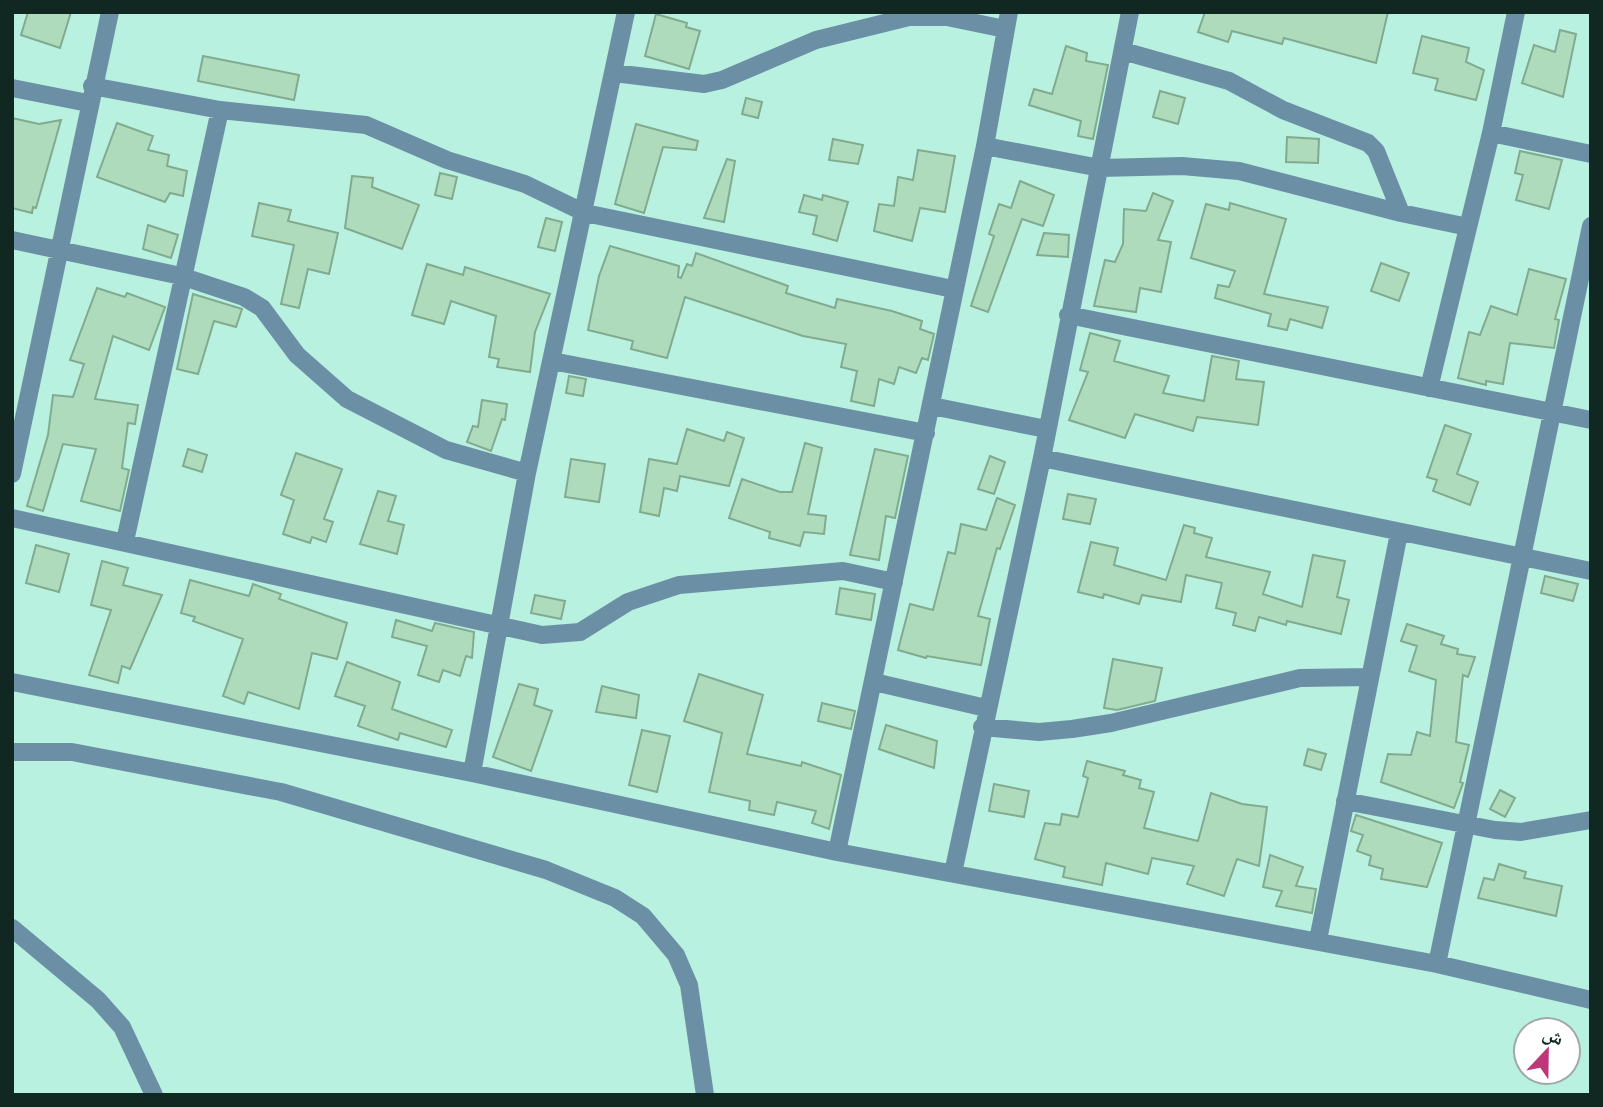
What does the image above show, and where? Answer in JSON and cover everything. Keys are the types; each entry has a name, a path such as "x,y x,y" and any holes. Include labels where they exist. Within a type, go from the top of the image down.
{"street":[{"path":"12,474 90,95 110,12"},
{"path":"472,773 527,473 585,213 626,12"},
{"path":"953,873 986,708 1042,458 1068,315 1130,12"},
{"path":"1429,387 1491,133 1516,12"},
{"path":"614,73 705,84 722,80 816,40 909,17 1007,21 985,146 953,289 932,406 837,852"},
{"path":"1123,51 1230,81 1283,110 1368,143 1376,151 1401,213"},
{"path":"12,88 366,125 447,160 525,184 585,213 953,289"},
{"path":"125,541 181,276 220,110"},
{"path":"1491,133 1591,154"},
{"path":"985,146 1100,168 1182,166 1239,171 1401,213 1468,227"},
{"path":"1437,964 1524,557 1551,412 1587,265 1591,226"},
{"path":"12,240 181,276 229,291 262,308 298,355 347,399 446,450 527,473"},
{"path":"1068,315 1591,420"},
{"path":"552,361 926,433"},
{"path":"932,406 1046,429"},
{"path":"1042,458 1591,571"},
{"path":"12,518 542,635 580,632 628,602 679,585 843,570 894,582"},
{"path":"1318,940 1399,533"},
{"path":"982,727 1039,732 1072,729 1123,720 1300,678 1370,677"},
{"path":"12,682 472,773 837,852 1318,940 1437,964 1591,1000"},
{"path":"874,682 986,708"},
{"path":"12,752 72,752 281,792 546,870 615,898 643,916 676,956 689,985 705,1095"},
{"path":"1345,801 1521,832 1591,820"},
{"path":"12,928 98,1000 122,1027 154,1095"}],"building":[{"path":"28,12 71,12 60,48 21,35"},
{"path":"1205,12 1388,12 1376,63 1284,38 1282,44 1232,31 1228,42 1198,32"},
{"path":"656,14 687,23 686,27 700,31 689,69 645,56"},
{"path":"1560,30 1576,34 1563,97 1522,83 1534,45 1555,52"},
{"path":"1422,36 1469,48 1466,62 1484,70 1476,100 1435,90 1438,79 1413,73"},
{"path":"1066,46 1087,53 1086,61 1108,65 1093,139 1078,136 1081,121 1029,105 1034,89 1052,94"},
{"path":"203,56 299,75 294,100 198,81"},
{"path":"1160,91 1185,98 1178,124 1153,117"},
{"path":"746,98 762,102 758,118 742,114"},
{"path":"12,118 39,124 61,120 36,208 33,207 32,213 12,208"},
{"path":"117,123 153,136 148,150 169,155 167,166 187,171 183,196 170,193 165,202 97,177"},
{"path":"636,124 698,141 696,150 663,147 644,213 615,204"},
{"path":"1287,137 1319,139 1318,163 1286,162"},
{"path":"833,139 863,145 858,164 829,160"},
{"path":"918,150 955,156 945,212 920,208 912,241 874,231 879,204 894,206 898,177 913,180"},
{"path":"1520,151 1562,160 1549,209 1516,200 1523,175 1515,173"},
{"path":"727,159 735,161 724,222 704,218"},
{"path":"440,173 457,177 452,199 435,195"},
{"path":"352,176 373,178 372,187 419,205 402,249 345,228"},
{"path":"1020,181 1054,195 1043,226 1022,219 988,312 971,306 994,236 989,234 999,204 1011,208"},
{"path":"1153,193 1173,201 1158,240 1171,242 1161,292 1140,288 1136,312 1094,306 1105,260 1115,262 1123,244 1124,209 1146,211"},
{"path":"804,195 822,200 823,195 848,202 837,241 813,234 817,216 799,212"},
{"path":"259,203 291,210 288,221 338,233 329,274 308,269 299,308 281,304 294,245 252,236"},
{"path":"1230,203 1286,219 1264,294 1328,307 1322,328 1290,319 1287,330 1268,326 1271,314 1215,298 1218,285 1229,287 1235,271 1191,258 1206,204 1229,210"},
{"path":"546,218 562,222 555,251 538,247"},
{"path":"148,225 178,235 171,258 143,249"},
{"path":"1044,233 1069,235 1068,257 1037,255"},
{"path":"610,246 679,266 678,277 681,278 687,264 692,266 696,253 788,286 786,293 835,308 837,299 892,311 922,321 920,329 934,334 928,360 922,358 916,373 899,367 894,384 879,379 874,406 851,401 857,371 841,367 846,344 803,336 685,297 667,358 631,349 633,341 588,330 599,276"},
{"path":"1381,263 1409,273 1399,301 1371,291"},
{"path":"427,264 463,275 465,267 550,294 535,332 530,372 497,367 499,359 489,357 496,316 451,301 444,324 412,315"},
{"path":"1529,269 1566,279 1555,319 1559,320 1554,348 1510,343 1503,384 1486,381 1486,385 1458,378 1469,332 1480,335 1491,306 1517,315"},
{"path":"97,288 125,297 127,293 165,307 149,350 113,336 95,399 138,405 135,424 128,423 122,468 129,470 120,511 81,501 96,449 63,444 43,511 27,506 48,435 53,395 73,397 84,364 70,360"},
{"path":"193,294 242,309 236,327 214,321 198,374 177,369"},
{"path":"1090,333 1120,341 1114,361 1169,376 1163,393 1204,401 1212,356 1239,361 1236,379 1264,382 1258,425 1197,417 1193,431 1135,414 1125,438 1069,420 1088,372 1080,370"},
{"path":"569,376 586,379 583,396 566,393"},
{"path":"482,400 507,404 505,420 502,419 491,451 467,442 473,426 478,427"},
{"path":"1445,425 1471,434 1457,474 1478,482 1470,505 1433,491 1437,480 1427,477"},
{"path":"687,429 724,441 727,432 744,438 729,486 680,476 677,491 664,488 659,516 640,512 649,459 677,464"},
{"path":"805,443 822,448 808,514 826,516 824,534 804,532 800,546 769,538 770,532 729,518 742,479 780,492 792,492"},
{"path":"188,449 207,455 202,472 183,466"},
{"path":"875,449 908,456 895,518 886,516 879,560 850,555"},
{"path":"296,453 342,469 324,519 333,522 326,542 312,537 310,543 283,534 294,500 281,495"},
{"path":"990,456 1005,462 994,494 978,489"},
{"path":"571,459 605,464 599,502 565,497"},
{"path":"378,491 396,496 388,521 404,525 397,554 360,544"},
{"path":"1068,494 1096,499 1090,524 1063,519"},
{"path":"997,498 1015,505 1000,549 997,548 978,616 990,619 981,665 927,656 926,658 898,650 910,604 933,610 948,552 955,554 961,524 986,530"},
{"path":"1184,525 1195,528 1194,533 1212,538 1206,557 1270,572 1263,594 1302,607 1313,555 1345,561 1337,597 1349,600 1341,634 1287,621 1286,625 1259,617 1255,631 1233,625 1236,613 1216,608 1222,583 1186,575 1181,602 1142,595 1139,604 1104,594 1103,598 1078,592 1091,542 1118,548 1114,565 1166,580"},
{"path":"36,545 69,554 59,592 26,583"},
{"path":"102,561 128,568 123,585 162,595 130,669 122,666 118,683 89,675 111,610 91,605"},
{"path":"1545,576 1578,584 1573,601 1541,593"},
{"path":"190,580 249,596 253,584 281,594 279,599 347,623 337,659 312,653 299,709 248,692 244,704 223,696 243,639 193,621 195,617 181,613"},
{"path":"840,588 875,594 871,620 836,614"},
{"path":"535,595 565,601 561,619 531,613"},
{"path":"396,620 432,631 435,623 474,632 472,658 466,656 460,676 443,670 439,682 418,675 427,646 392,637"},
{"path":"1407,624 1444,636 1441,644 1458,649 1457,654 1475,657 1468,677 1463,675 1456,742 1469,745 1460,782 1463,783 1454,808 1381,782 1388,754 1411,755 1417,732 1430,736 1436,680 1409,671 1417,646 1401,641"},
{"path":"1113,659 1162,668 1155,701 1117,710 1104,708"},
{"path":"347,662 400,682 392,709 452,730 446,747 400,733 398,740 358,726 365,706 335,696"},
{"path":"699,674 763,695 747,754 801,766 802,762 841,775 829,829 812,823 816,811 777,802 774,815 749,810 750,801 709,792 722,733 684,721"},
{"path":"519,684 538,689 534,705 552,711 531,771 493,757"},
{"path":"602,686 639,695 636,718 596,712"},
{"path":"822,703 855,711 851,729 818,721"},
{"path":"886,725 937,741 934,768 879,749"},
{"path":"642,730 670,736 657,792 629,785"},
{"path":"1308,749 1326,754 1321,770 1304,765"},
{"path":"1087,761 1125,771 1123,775 1141,780 1139,788 1154,792 1144,828 1198,841 1211,793 1242,804 1267,807 1259,866 1237,859 1224,896 1187,884 1194,866 1152,858 1148,874 1106,863 1102,885 1063,877 1065,867 1035,859 1045,823 1060,825 1062,814 1078,817 1088,778 1083,776"},
{"path":"994,784 1029,791 1024,817 989,811"},
{"path":"1500,790 1515,798 1505,817 1490,809"},
{"path":"1356,815 1442,843 1427,887 1381,879 1383,869 1369,865 1371,856 1357,851 1363,835 1351,831"},
{"path":"1270,855 1303,867 1296,886 1316,889 1312,913 1276,906 1282,891 1263,887"},
{"path":"1499,864 1526,872 1524,878 1562,886 1556,916 1478,898 1484,878 1494,880"}]}
